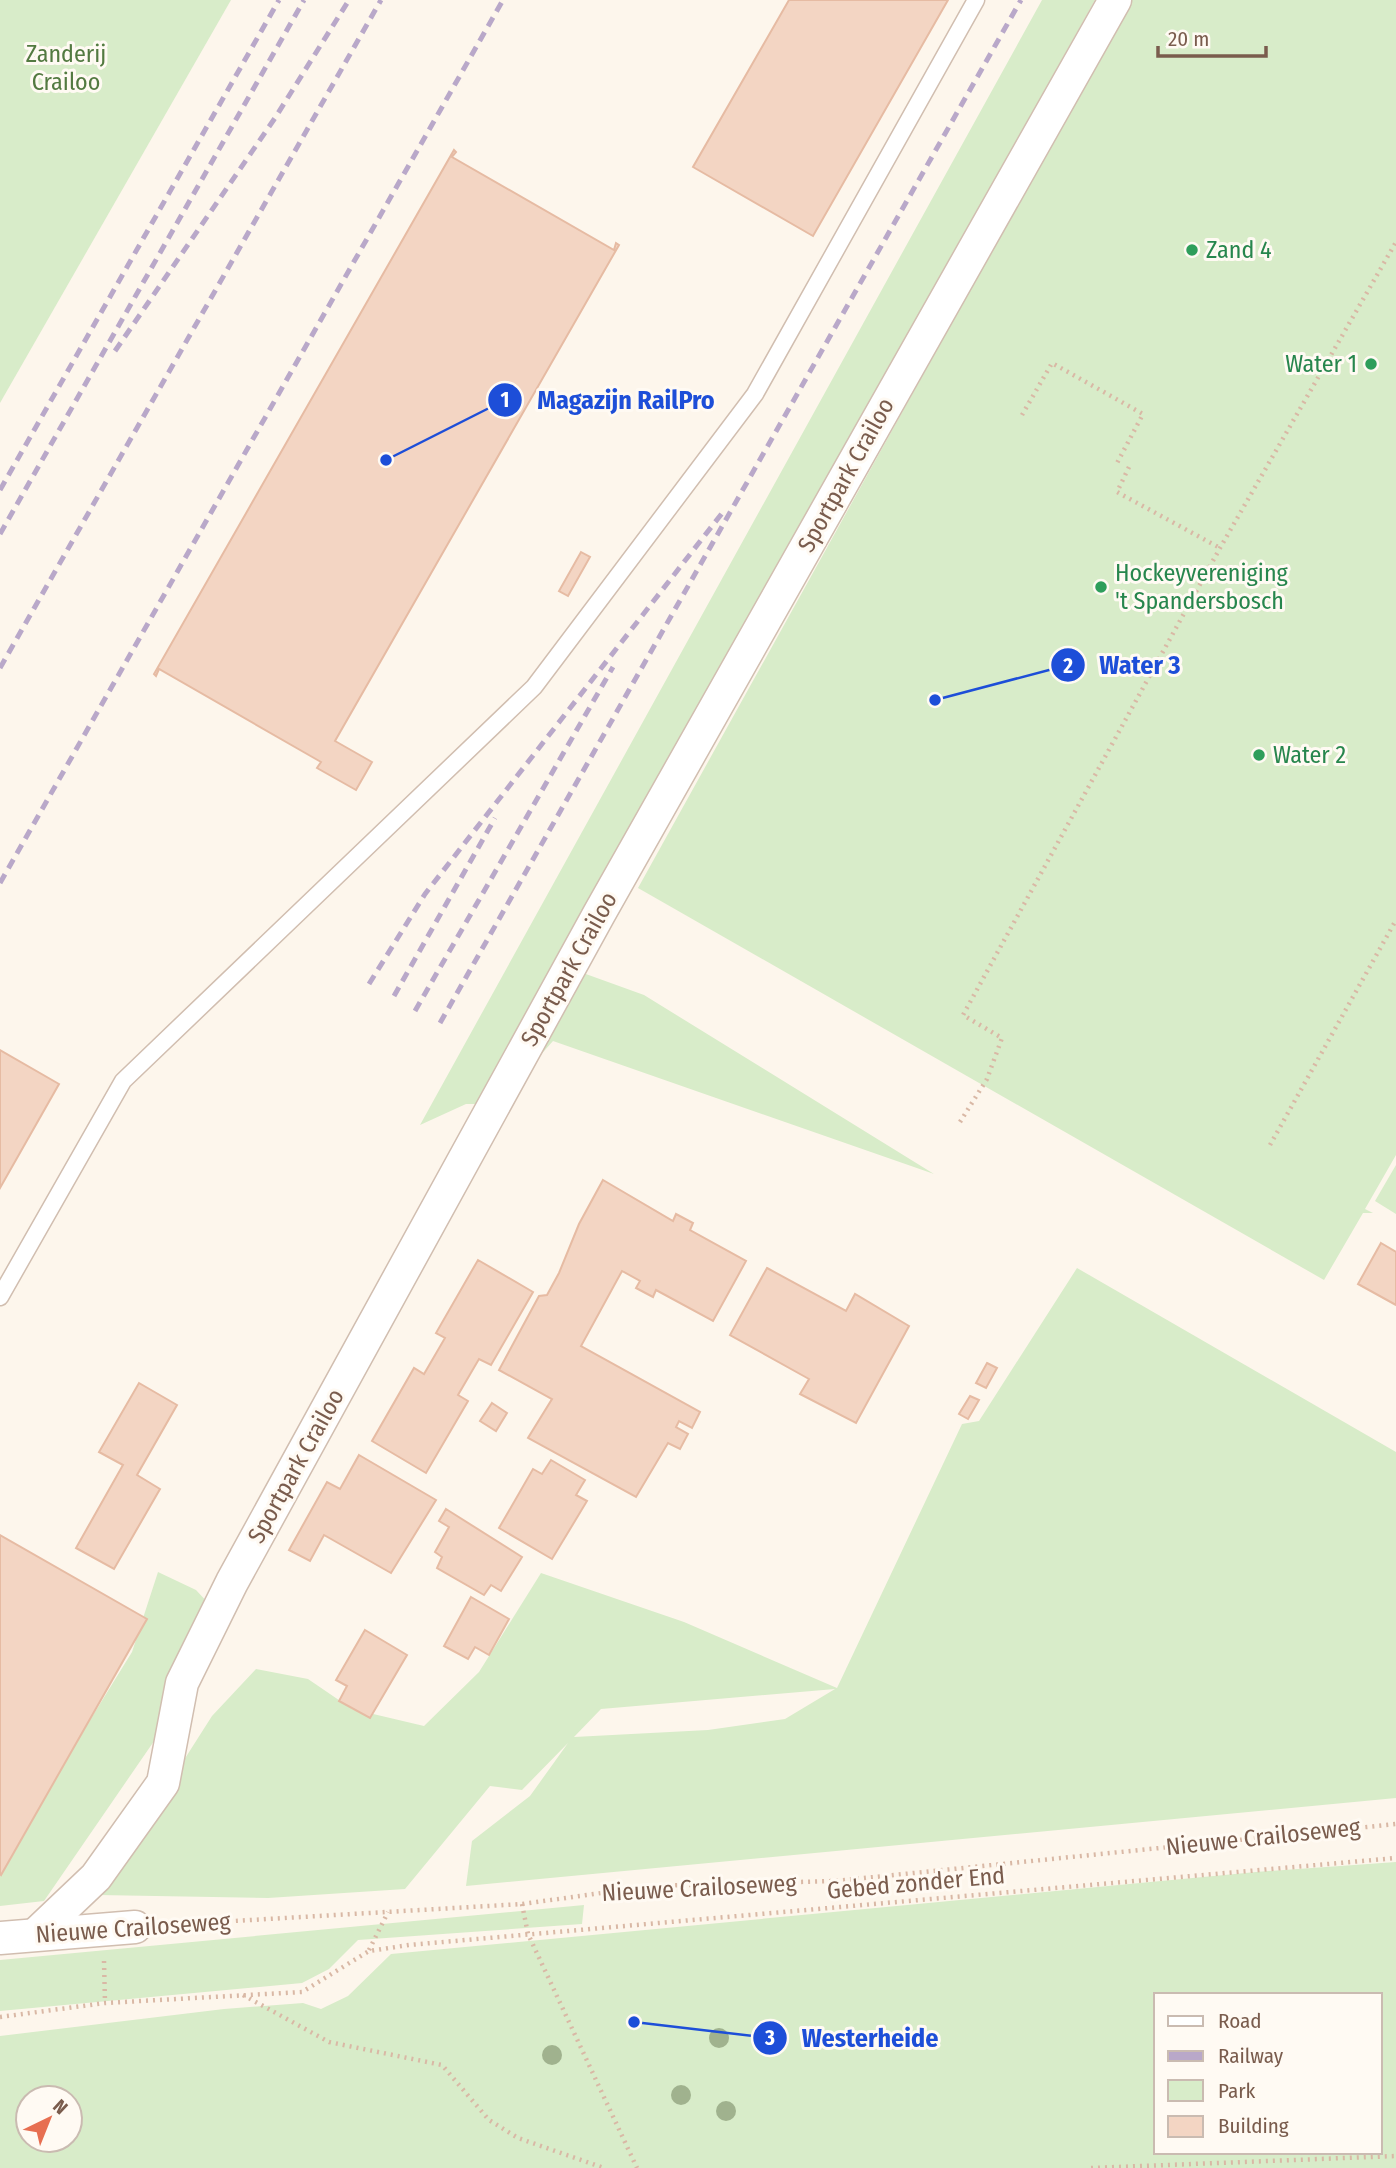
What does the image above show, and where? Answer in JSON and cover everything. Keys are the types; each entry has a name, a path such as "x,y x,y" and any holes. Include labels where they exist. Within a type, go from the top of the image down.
{"street":[{"name":"Sportpark Crailoo","path":"36,1934 96,1877 163,1783 182,1683 232,1582 599,914 1115,0"},
{"name":"Nieuwe Crailoseweg","path":"0,1938 135,1927"}],"lane":[{"path":"0,1297 123,1081 534,687 755,394 976,0"}],"path":[{"path":"960,1122 987,1079 1002,1038 963,1015 1220,548 1396,242"},
{"path":"1022,415 1052,363 1143,414 1116,465"},
{"path":"1129,467 1117,492 1220,548"},
{"path":"1270,1145 1396,920"},
{"name":"Nieuwe Crailoseweg","path":"135,1927 522,1904 652,1886 835,1881 1396,1824"},
{"name":"Gebed zonder End","path":"0,2017 105,2003 302,1992 369,1951 528,1934 1396,1858"},
{"path":"522,1904 528,1934 637,2168"},
{"path":"369,1951 388,1912"},
{"path":"243,1995 329,2042 442,2065 489,2120 518,2138 604,2168"},
{"path":"1091,2168 1396,2157"}],"green space":[{"name":"Zanderij Crailoo","path":"0,0 231,0 0,403"},
{"path":"1042,0 1095,0 621,850 572,969 644,995 934,1174 553,1041 497,1104 466,1104 420,1125"},
{"name":"Hockeyvereniging 't Spandersbosch","path":"1131,0 1396,0 1396,1155 1365,1209 1373,1213 1363,1213 1324,1280 638,888"},
{"path":"1396,1165 1396,1214 1375,1201"},
{"path":"1077,1268 1396,1452 1396,1798 466,1886 472,1841 530,1796 568,1743 522,1790 490,1786 405,1889 268,1898 98,1895 212,1716 256,1669 308,1679 352,1709 424,1726 479,1672 541,1573 684,1622 837,1688 962,1424 979,1421","holes":["835,1689 785,1719 708,1730 574,1737 601,1709"]},
{"path":"158,1572 196,1590 221,1617 216,1651 44,1901 0,1906 0,1866 132,1652"},
{"path":"1396,1862 1396,2168 0,2168 0,2036 224,2009 303,2003 321,2009 348,1996 391,1954 1256,1872"},
{"path":"584,1905 582,1924 358,1940 329,1969 302,1983 0,2011 0,1960"}],"building":[{"path":"789,0 948,0 813,236 693,167"},
{"path":"454,150 456,152 452,157 614,250 616,243 619,245 335,741 372,762 356,790 317,768 321,762 159,669 156,676 154,674"},
{"path":"581,552 590,557 568,596 559,591"},
{"path":"0,1050 59,1084 0,1188"},
{"path":"603,1180 673,1221 676,1214 693,1223 690,1230 746,1261 713,1321 656,1290 653,1297 636,1288 640,1281 622,1271 581,1346 700,1412 692,1428 679,1421 676,1427 688,1434 680,1449 668,1443 636,1497 528,1438 552,1399 499,1370 539,1296 547,1295 579,1224"},
{"path":"1381,1243 1396,1252 1396,1305 1358,1284"},
{"path":"478,1260 533,1292 491,1365 479,1359 458,1395 468,1401 426,1473 372,1441 414,1368 424,1374 445,1338 436,1333"},
{"path":"767,1268 846,1311 855,1294 909,1326 856,1423 800,1394 809,1379 730,1335"},
{"path":"987,1363 997,1368 986,1388 976,1383"},
{"path":"139,1383 177,1405 137,1475 160,1489 114,1569 76,1548 123,1465 99,1452"},
{"path":"970,1396 979,1400 968,1419 959,1414"},
{"path":"492,1403 507,1413 496,1431 480,1421"},
{"path":"359,1455 436,1500 391,1573 324,1535 310,1561 289,1550 327,1482 340,1489"},
{"path":"551,1460 585,1480 576,1495 587,1501 552,1559 499,1528 533,1469 542,1474"},
{"path":"446,1509 522,1557 501,1591 491,1585 484,1595 437,1568 442,1557 435,1552 449,1527 439,1521"},
{"path":"0,1535 147,1619 1,1875 0,1874"},
{"path":"471,1597 509,1619 489,1655 475,1647 468,1659 444,1646"},
{"path":"365,1630 407,1655 370,1718 339,1701 347,1686 336,1680"}],"railway":[{"path":"0,490 279,0"},
{"path":"0,534 304,0"},
{"path":"115,351 275,118 349,0"},
{"path":"0,668 381,0"},
{"path":"0,883 503,0"},
{"path":"440,1023 1021,0"},
{"path":"369,984 425,894 723,512"},
{"path":"415,1011 613,667"},
{"path":"394,996 495,818"}],"place":[{"name":"Zand 4","path":"1192,250"},
{"name":"Water 1","path":"1371,364"},
{"name":"Magazijn RailPro","path":"386,460"},
{"name":"Hockeyvereniging 't Spandersbosch","path":"1101,587"},
{"name":"Water 3","path":"935,700"},
{"name":"Water 2","path":"1259,755"},
{"name":"Westerheide","path":"634,2022"}]}
